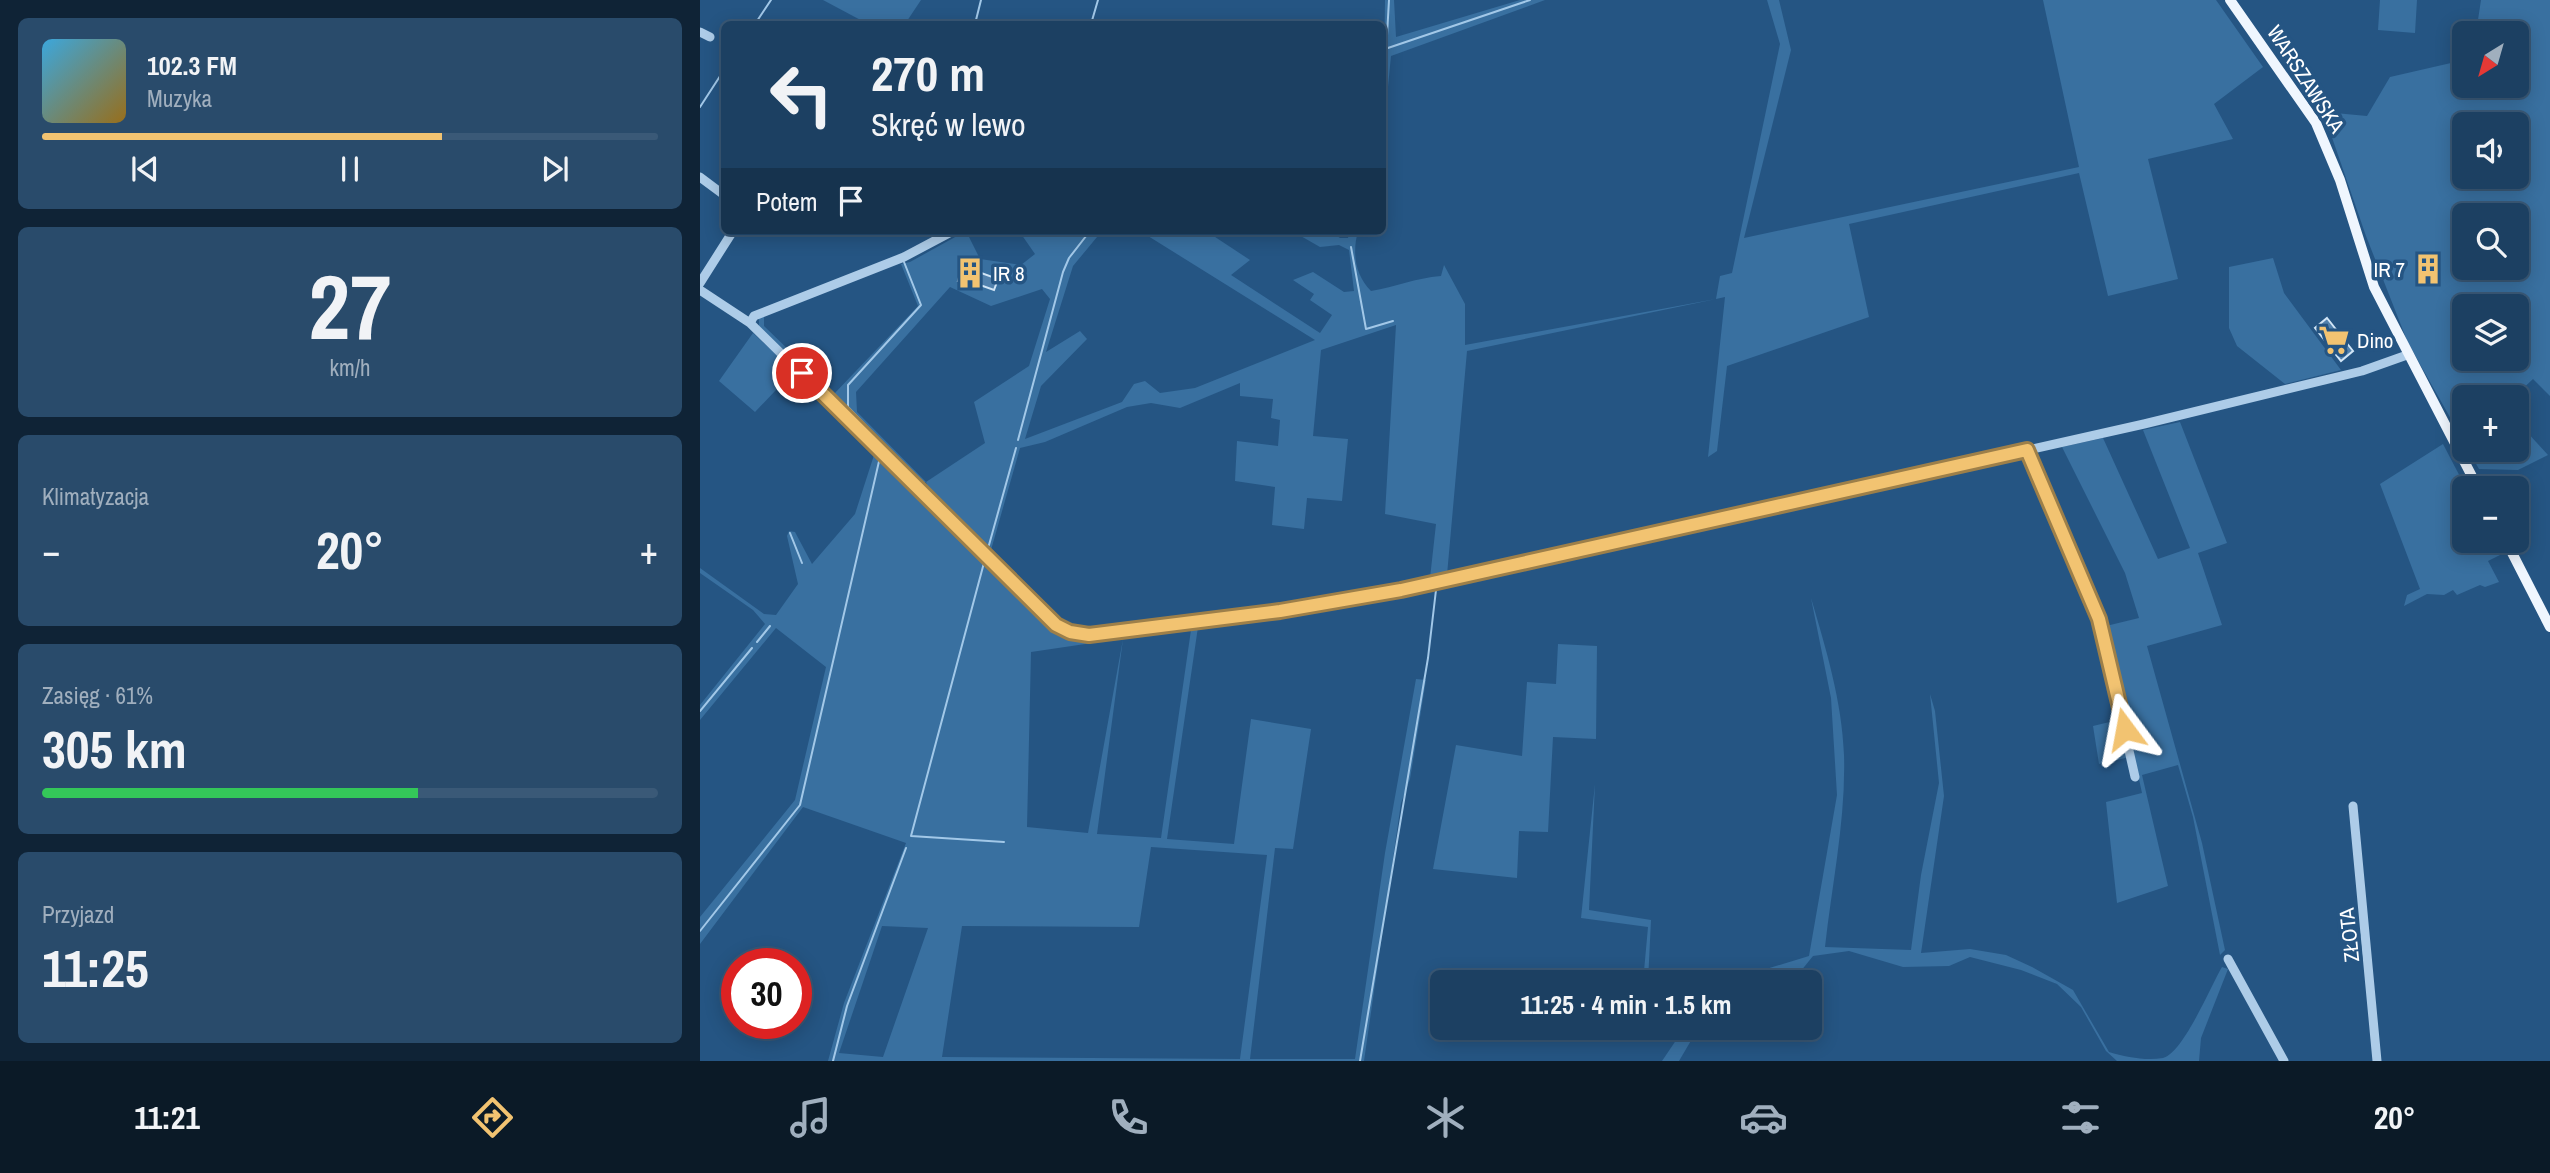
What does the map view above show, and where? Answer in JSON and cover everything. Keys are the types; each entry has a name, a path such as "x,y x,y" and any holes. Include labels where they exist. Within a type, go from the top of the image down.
{"main road":[{"name":"WARSZAWSKA","path":"2230,0 2316,123 2340,180 2374,287 2472,476"},
{"path":"2512,553 2550,627"}],"street":[{"path":"700,32 710,37"},
{"path":"700,177 721,193"},
{"path":"700,283 730,235"},
{"path":"750,323 754,316 904,257 945,235"},
{"path":"700,290 750,323 1056,625 1070,632 1089,635 1280,611 1401,590 2027,450 2362,371 2407,355"},
{"path":"2027,450 2099,619 2135,777"},
{"name":"ZŁOTA","path":"2353,806 2377,1061"},
{"path":"2228,959 2284,1061"}],"shaded area":[{"path":"823,0 921,0 907,21 862,21"},
{"path":"1385,0 1394,0 1396,37 1520,0 1545,0 1391,56 1386,107"},
{"path":"1767,0 1779,0 1791,50 1744,238 2079,167 2043,0 2216,0 2263,67 2214,104 2233,139 2148,159 2178,279 2108,296 2079,173 1849,224 1869,317 1727,366 1717,451 1708,457 1725,297 1716,299 1720,276 1732,273 1780,44"},
{"path":"2380,0 2417,0 2415,33 2378,30"},
{"path":"2481,0 2550,0 2550,396 2533,379 2527,385 2452,385 2452,421 2408,343 2366,236 2327,123 2335,113 2367,116 2390,77 2452,63 2452,98 2529,98 2529,21 2478,21"},
{"path":"959,235 968,235 980,259 1021,265 1035,254 1022,235 1099,235 1073,266 1046,352 1080,331 1087,339 1041,386 1025,439 1122,402 1134,384 1145,381 1160,393 1195,388 1315,340 1146,235 1212,235 1250,260 1231,275 1320,333 1332,315 1310,300 1314,294 1293,280 1313,272 1344,292 1354,291 1349,250 1339,245 1320,247 1299,235 1335,235 1348,238 1349,235 1357,235 1356,263 1361,278 1371,291 1441,276 1444,265 1465,304 1465,345 1716,299 1467,351 1447,575 1430,578 1436,524 1385,514 1396,325 1321,350 1313,436 1348,439 1342,501 1307,498 1304,529 1272,525 1275,487 1235,481 1237,441 1278,446 1280,420 1271,418 1273,399 1240,396 1240,383 1180,408 1151,403 1127,407 1045,442 1020,448 991,550 929,491 926,482 920,484 759,327 759,317 764,315 764,326 834,394 918,306 901,264 910,262","holes":["950,287 991,306 1042,289 1050,299 1029,366 974,402 985,443 926,482 857,412 856,392"]},
{"path":"2273,258 2284,293 2341,370 2285,384 2237,346 2229,328 2229,267"},
{"path":"753,333 794,371 755,412 719,381"},
{"path":"2180,422 2227,543 2198,553 2222,625 2147,646 2202,843 2225,950 2220,955 2193,817 2178,765 2142,775 2168,886 2117,903 2106,802 2142,793 2134,756 2099,764 2093,726 2126,718 2106,626 2139,618 2125,573 2062,447 2103,438 2158,559 2190,548 2143,430"},
{"path":"2529,434 2548,455 2518,470 2479,469 2475,462 2529,462"},
{"path":"2443,444 2460,476 2452,476 2452,553 2499,553 2500,555 2488,561 2499,582 2485,587 2480,585 2457,595 2453,590 2444,595 2427,594 2404,606 2407,595 2420,589 2380,484"},
{"path":"875,452 1060,631 1092,643 1031,652 1027,827 1088,833 1123,639 1097,834 1161,838 1191,630 1198,627 1167,839 1234,844 1251,719 1311,729 1293,849 1275,848 1250,1059 1355,1059 1385,853 1416,679 1426,680 1410,779 1401,803 1364,1061 828,1061 844,1003 906,843 803,807 700,944 700,917 795,800 826,667 776,628 700,720 700,705 765,624 753,610 700,573 700,568 764,614 776,615 798,584 787,536 789,531 795,532 812,564 855,514","holes":["1151,847 1267,855 1240,1059 942,1057 962,926 1139,927","882,926 928,928 883,1057 839,1053"]},
{"path":"1811,598 1837,695 1844,755 1841,827 1825,947 1911,950 1921,875 1939,783 1930,694 1935,711 1944,796 1921,953 1970,949 2006,955 2032,967 2073,990 2109,1052 2143,1059 2163,1058 2171,1053 2188,1032 2222,967 2228,969 2201,1038 2199,1061 2117,1061 2106,1051 2081,1007 2057,984 2021,970 1970,957 1949,966 1903,967 1849,951 1813,956 1802,970 1763,970 1809,956 1837,795 1831,698"},
{"path":"1558,644 1597,646 1596,739 1553,737 1548,832 1519,831 1517,878 1433,869 1456,745 1522,756 1527,682 1556,684"},
{"path":"1595,784 1589,910 1651,920 1649,970 1644,970 1648,927 1581,918"},
{"path":"1676,1040 1691,1040 1679,1061 1662,1061"}],"building":[{"name":"IR 8","path":"962,266 998,279 994,290 966,280 965,283 958,281"},
{"name":"Dino","path":"2327,318 2353,351 2341,361 2315,328"}],"waterway":[{"path":"757,21 771,0"},
{"path":"976,21 981,0"},
{"path":"1092,21 1098,0"},
{"path":"1386,53 1389,0"},
{"path":"1386,49 1530,0"},
{"path":"700,107 721,75"},
{"path":"1018,440 1063,272 1069,258 1087,235"},
{"path":"1351,247 1366,329 1393,321"},
{"path":"904,262 921,305 848,385 848,407 918,480"},
{"path":"989,545 1016,448"},
{"path":"700,931 800,805 880,457"},
{"path":"790,533 802,563"},
{"path":"985,559 911,836 1004,842"},
{"path":"1360,1061 1428,658 1436,590"},
{"path":"757,642 770,626"},
{"path":"700,711 752,648"},
{"path":"833,1061 847,1006 906,848"}],"place":[{"name":"IR 7","path":"2428,269"},
{"name":"IR 8","path":"970,273"},
{"name":"Dino","path":"2334,340"}],"route":[{"path":"802,373 1056,625 1070,632 1089,635 1280,611 1401,590 2027,450 2099,619 2125,729"}]}
